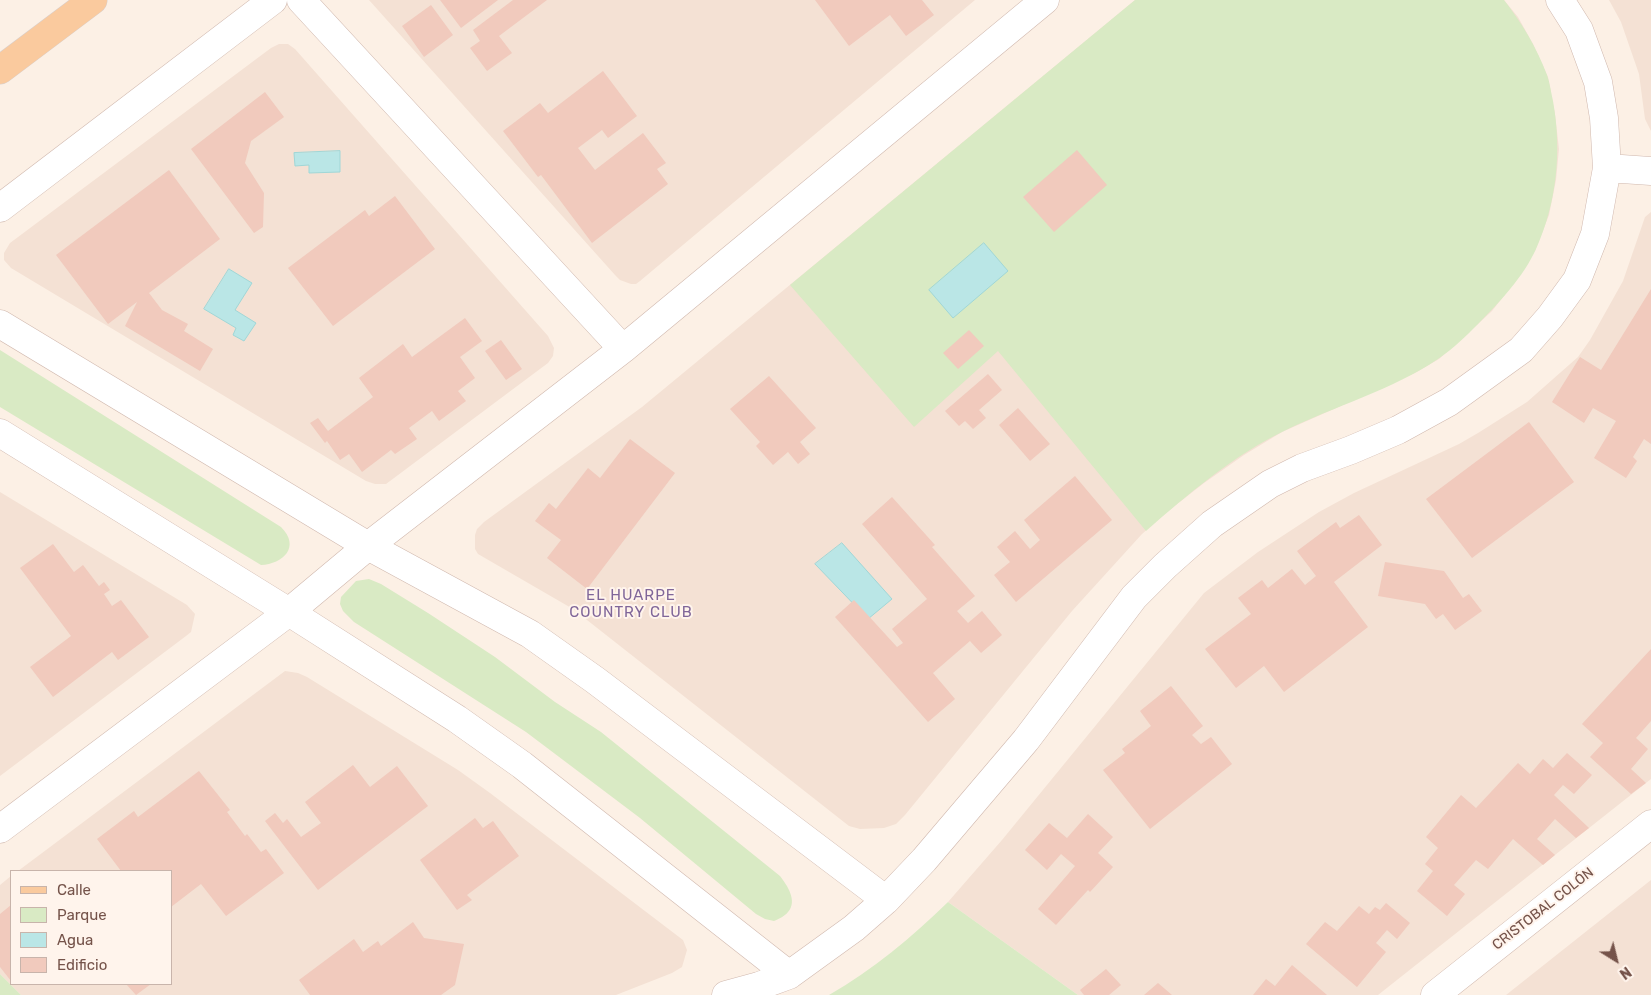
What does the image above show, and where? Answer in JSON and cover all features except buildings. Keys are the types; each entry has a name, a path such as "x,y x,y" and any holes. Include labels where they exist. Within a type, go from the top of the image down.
{"main road":[{"path":"0,70 93,0"}],"street":[{"path":"0,208 273,0"},
{"path":"301,0 623,348"},
{"path":"0,829 289,612 368,546 623,348 1044,0"},
{"path":"726,995 789,975 854,928 886,900 924,860 1020,747 1134,597 1212,524 1270,484 1302,468 1398,430 1449,402 1521,350 1550,317 1577,280 1595,234 1607,168 1604,118 1598,82 1579,30 1560,0"},
{"path":"1607,168 1651,171"},
{"path":"0,324 368,546 530,634 595,680 886,900"},
{"path":"0,433 289,612 457,719 522,765 789,975"},
{"name":"CRISTOBAL COLÓN","path":"1435,995 1651,824"}],"shaded area":[{"path":"369,0 975,0 640,281 636,284 631,284 620,280 615,275"},
{"path":"1135,0 1504,0 1518,17 1548,77 1559,149 1556,180 1549,215 1535,251 1514,283 1492,311 1439,359 1415,373 1282,432 1244,455 1167,512 1142,534 1072,611 896,824 884,828 860,829 849,826 573,609 478,554 475,549 477,529 642,407"},
{"path":"1609,0 1651,0 1651,131 1645,119 1639,74 1621,22"},
{"path":"279,44 288,44 295,49 548,336 554,348 553,356 548,363 386,484 375,484 366,481 11,268 4,260 4,253 10,243 271,48"},
{"path":"1651,212 1651,779 1378,995 1078,995 948,902 1002,840 1204,593 1258,552 1319,512 1478,433 1527,402 1578,357 1590,340 1623,281 1645,217"},
{"path":"0,492 187,605 195,614 191,632 0,776"},
{"path":"285,671 307,677 458,770 683,940 687,950 682,967 672,973 616,995 21,995 11,985 172,985 172,870 19,870"},
{"path":"10,877 10,984 0,974 0,885"},
{"path":"1651,880 1651,995 1506,995"}],"green space":[{"path":"1135,0 1504,0 1539,55 1547,75 1556,120 1557,139 1556,176 1553,195 1549,213 1536,249 1525,269 1510,289 1464,338 1438,359 1402,380 1303,422 1265,441 1229,464 1194,490 1146,531 998,351 914,427 790,285"},
{"path":"0,350 281,527 287,534 289,541 287,553 276,561 261,565 0,407"},
{"path":"369,579 381,584 428,613 495,657 555,702 601,732 780,876 792,898 791,908 788,912 774,921 756,914 640,818 526,732 354,622 343,611 340,604 341,597 356,581"},
{"path":"948,902 1078,995 829,995 861,975 891,952"},
{"path":"0,974 21,995 0,995"}],"water":[{"path":"340,151 340,172 309,173 309,165 295,166 294,153"},
{"path":"984,243 1008,271 953,318 929,290"},
{"path":"229,269 252,283 235,310 256,323 244,341 233,335 236,328 204,309"},
{"path":"842,543 892,599 868,619 815,564"}],"district":[{"name":"EL HUARPE COUNTRY CLUB","path":"631,604"}]}
